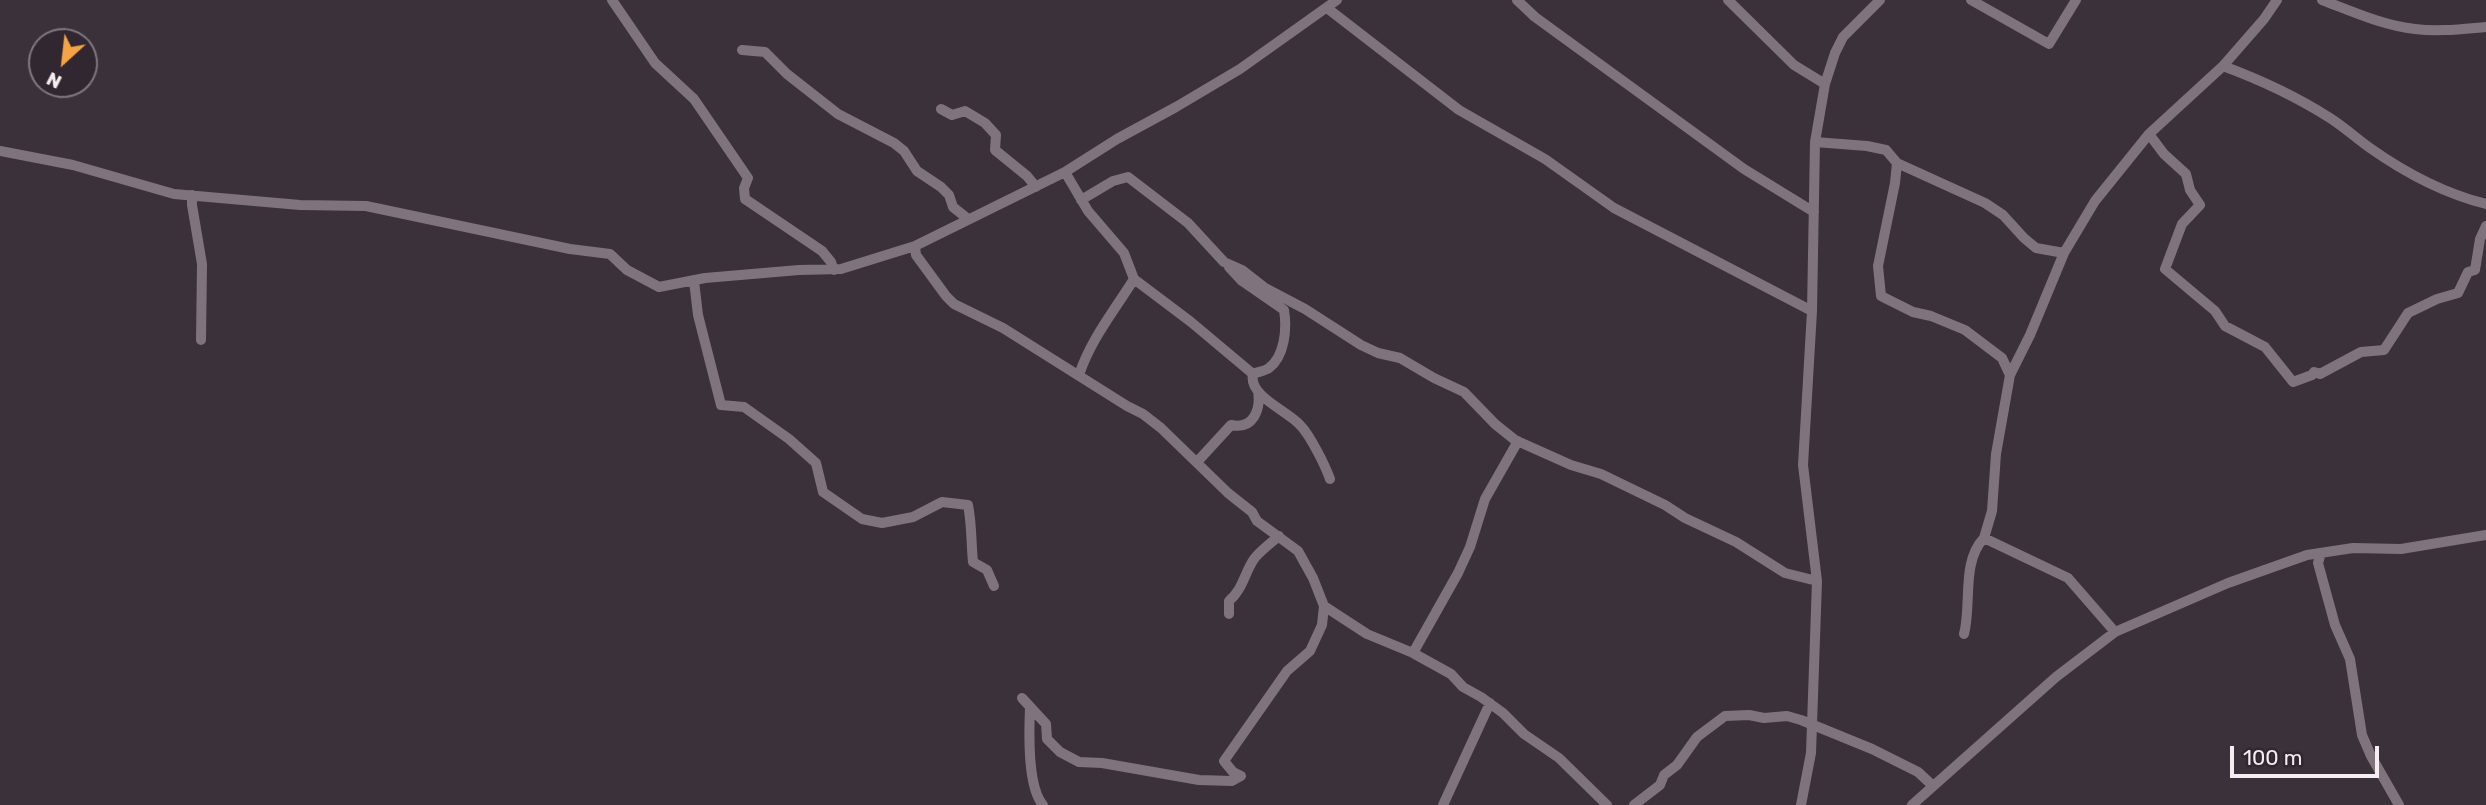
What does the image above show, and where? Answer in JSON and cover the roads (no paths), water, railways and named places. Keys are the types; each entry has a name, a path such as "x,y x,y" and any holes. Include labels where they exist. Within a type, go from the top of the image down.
{"street":[{"path":"612,0 655,63 694,99 748,178 744,199 822,251 834,270"},
{"path":"0,151 73,165 174,194 300,205 366,206 570,249 610,254 627,270 659,287 799,270 834,270 915,246 1065,172 1240,69 1337,0"},
{"path":"1517,0 1535,17 1744,169 1814,212"},
{"path":"1728,0 1794,65 1825,84"},
{"path":"1801,805 1811,753 1817,580 1803,464 1812,311 1815,142 1825,84 1835,54 1843,37 1880,0"},
{"path":"1971,0 2049,44 2076,0"},
{"path":"1964,634 1968,619 1971,564 1976,546 1984,538 1992,511 1996,454 2010,374 2064,253 2095,201 2148,134 2224,66 2277,0"},
{"path":"2322,0 2363,16 2413,29 2445,31 2486,27"},
{"path":"1327,8 1459,110 1545,159 1614,208 1812,311"},
{"path":"742,50 765,52 787,74 838,114 894,143 904,151 917,171 949,195 953,207 968,219"},
{"path":"2224,66 2270,84 2321,113 2372,149 2459,197 2486,204"},
{"path":"941,109 952,115 965,111 985,123 996,135 995,150 1027,176 1036,187"},
{"path":"2148,134 2164,154 2186,174 2190,191 2200,205 2182,224 2165,269 2215,311 2225,326 2265,347 2293,382 2314,372 2320,374 2361,352 2384,350 2408,313 2437,299 2458,293 2468,272 2475,271 2480,239 2486,226"},
{"path":"1815,142 1886,150 1897,163 1985,203 2003,215 2036,248 2064,253"},
{"path":"1897,163 1878,266 1881,296 1913,312 1931,316 1965,330 2003,358 2010,374"},
{"path":"1065,172 1088,211 1124,253 1134,279 1253,374"},
{"path":"1081,200 1113,181 1128,177 1188,223 1242,281 1284,310 1287,330 1280,352 1269,368 1253,374"},
{"path":"192,195 191,205 202,264 201,340"},
{"path":"915,246 916,255 954,304 1003,328 1143,414 1252,512 1257,521 1298,551 1314,578 1324,606 1322,625 1310,651 1287,671 1244,735 1229,750 1224,761 1233,772 1241,776 1232,781 1079,762 1060,752 1047,738 1045,724 1026,702 1031,767 1037,799 1043,805"},
{"path":"1224,262 1242,270 1265,288 1305,309 1361,345 1378,353 1400,358 1464,392 1495,424 1518,441 1571,465 1601,474 1665,505 1685,518 1736,542 1785,573 1817,580"},
{"path":"1079,375 1099,331 1134,279"},
{"path":"694,281 698,315 721,405 744,407 789,439 816,463 823,492 862,519 882,523 913,517 942,502 968,505 973,531 971,548 974,562 987,570 994,586"},
{"path":"2003,358 2019,356"},
{"path":"1253,374 1251,380 1258,391 1282,413 1302,426 1330,479"},
{"path":"1197,462 1231,425 1245,425 1254,417 1259,408 1258,391"},
{"path":"1413,653 1458,573 1470,547 1485,499 1518,441"},
{"path":"1912,805 2056,677 2115,632 2228,583 2307,555 2353,548 2401,549 2486,535"},
{"path":"1229,614 1229,601 1240,592 1245,575 1256,556 1279,536"},
{"path":"1984,538 2068,578 2115,632"},
{"path":"2321,553 2318,563 2334,625 2350,659 2362,735 2399,805"},
{"path":"1324,606 1367,634 1437,665 1463,687 1490,703 1524,734 1559,758 1607,805"},
{"path":"1443,805 1490,703"},
{"path":"1634,805 1660,785 1664,775 1677,765 1697,737 1725,716 1787,716 1811,724 1872,749 1918,772 1932,785"}]}
